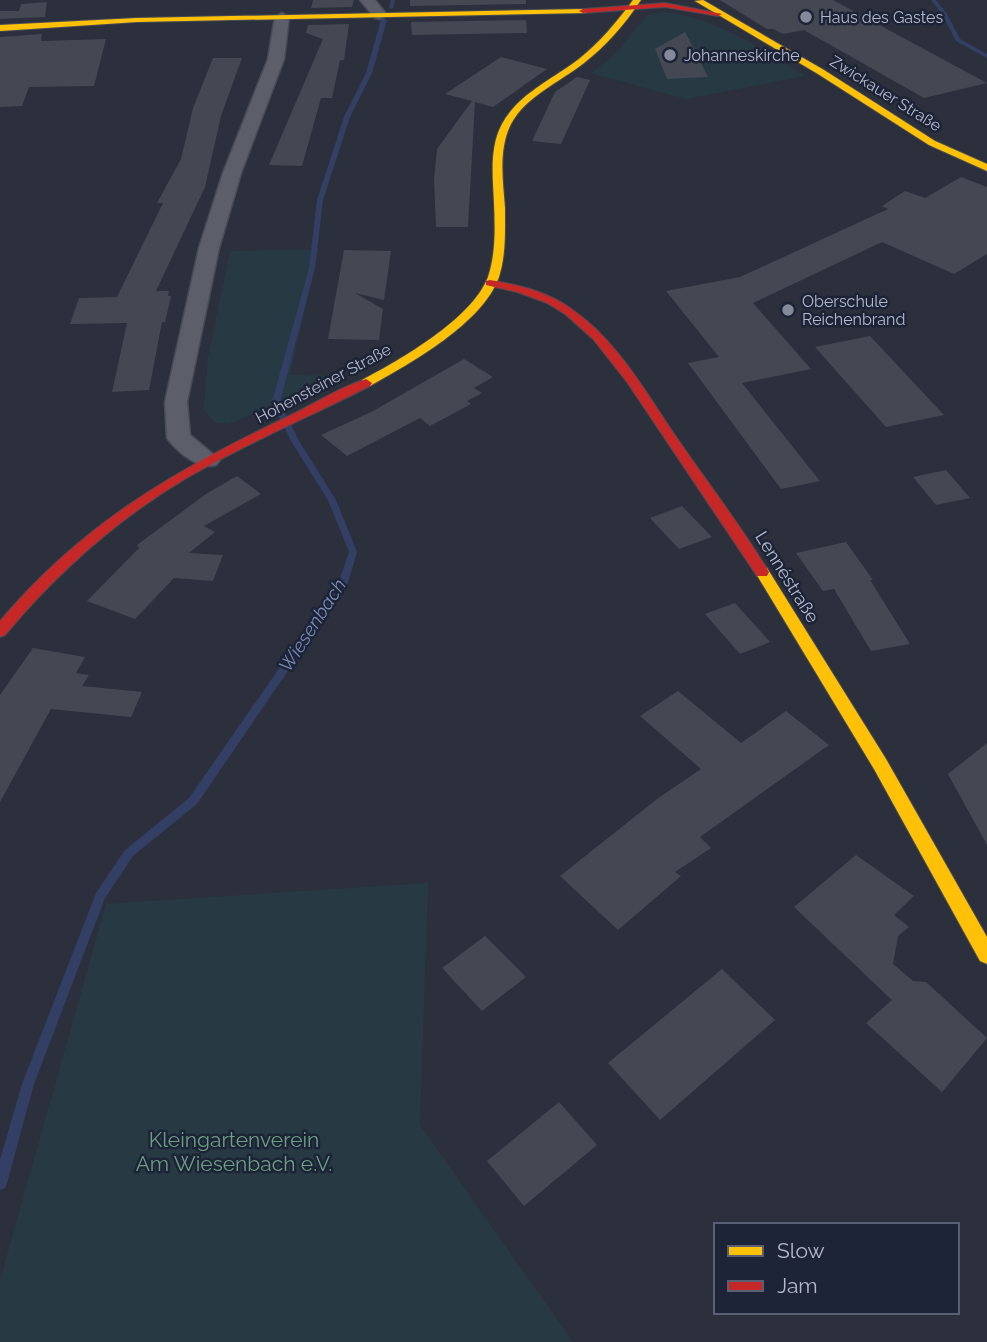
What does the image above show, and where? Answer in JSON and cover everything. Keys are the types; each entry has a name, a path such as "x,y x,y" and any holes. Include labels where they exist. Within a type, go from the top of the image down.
{"main road":[{"name":"Zwickauer Straße","path":"697,0 821,72 932,143 987,168"},
{"path":"0,28 137,20 598,11 634,4 666,5 718,14"},
{"name":"Hohensteiner Straße","path":"0,631 85,544 138,504 208,460 367,383 418,352 476,302 490,283 498,261 497,152 500,135 521,104 579,63 611,33 634,4"},
{"name":"Lennéstraße","path":"490,283 516,288 558,305 581,322 607,349 734,528 770,584 872,754 987,955"}],"street":[{"path":"367,0 380,15"},
{"path":"208,460 179,438 176,401 209,248 232,173 276,60 282,17"}],"green space":[{"path":"664,12 702,21 738,36 805,76 686,99 591,73 615,54 647,15"},
{"path":"319,249 290,375 341,376 229,424 214,422 204,409 208,358 230,251"},
{"name":"Kleingartenverein Am Wiesenbach e.V.","path":"428,883 420,1125 573,1342 0,1342 0,1280 106,904"}],"building":[{"path":"313,0 354,0 352,7 311,8"},
{"path":"410,0 526,0 526,4 410,6"},
{"path":"720,0 833,0 987,83 924,98 804,30 783,34 767,29"},
{"path":"47,2 45,17 0,19 0,11 19,11 21,4"},
{"path":"526,20 527,33 412,35 411,22"},
{"path":"349,24 344,60 340,60 332,98 321,98 302,166 269,165 323,39 306,33 308,25"},
{"name":"Johanneskirche","path":"685,32 708,77 667,79 655,49"},
{"path":"42,34 41,41 106,39 94,86 29,87 22,106 0,107 0,37"},
{"path":"501,57 547,69 493,107 475,102 468,227 436,227 434,180 437,149 472,101 445,94"},
{"path":"213,58 242,58 221,116 205,187 156,291 169,291 168,296 171,296 165,322 162,322 149,390 112,392 127,323 70,324 79,298 117,297 163,203 157,203 181,159 193,108"},
{"path":"577,77 590,80 561,144 532,141 555,92"},
{"path":"961,177 987,187 987,254 954,274 882,242 753,303 811,369 742,383 820,481 781,489 688,363 719,357 666,291 740,277 888,209 882,206 905,191 925,198"},
{"path":"344,250 391,251 384,300 355,293 383,309 379,340 328,339"},
{"path":"870,336 944,415 886,427 815,347"},
{"path":"464,359 493,377 474,388 482,393 467,401 471,404 430,426 420,418 347,456 321,435 373,411"},
{"path":"946,470 970,498 936,505 913,477"},
{"path":"237,476 261,494 204,526 215,532 189,553 223,555 213,581 174,578 135,619 87,601 139,548 137,545 206,494"},
{"path":"682,506 712,537 679,549 650,518"},
{"path":"846,542 873,580 870,580 910,644 871,651 834,589 823,591 796,553"},
{"path":"735,603 770,642 740,654 705,614"},
{"path":"33,648 85,657 76,673 89,675 82,686 142,692 131,717 51,709 0,802 0,695"},
{"path":"678,691 741,743 786,711 829,745 700,837 711,848 675,872 681,876 618,930 560,876 657,799 701,769 640,716"},
{"path":"987,743 987,845 948,774"},
{"path":"856,855 914,896 894,915 909,927 898,936 893,964 913,981 926,982 987,1038 942,1092 866,1023 892,1000 794,907"},
{"path":"485,936 526,977 482,1011 442,968"},
{"path":"722,969 775,1020 660,1120 608,1063"},
{"path":"559,1102 597,1145 524,1206 487,1161"}],"waterway":[{"name":"Wiesenbach","path":"391,8 393,0"},
{"path":"933,0 958,40 987,56"},
{"name":"Wiesenbach","path":"0,1183 28,1084 100,896 129,853 193,801 343,583 353,552 332,500 295,441 276,402 312,268 320,200 347,117 369,73 384,20"}],"traffic: slow":[{"path":"366,383 452,327 481,299 494,275 498,255 498,161 500,142 507,123 532,96 599,46 637,0"},
{"path":"699,1 821,72 932,143 987,168"},
{"path":"0,28 137,20 583,11"},
{"path":"762,572 880,764 987,955"}],"traffic: jam":[{"path":"583,11 665,5 718,14"},
{"path":"490,283 551,301 569,312 597,336 632,381 762,572"},
{"path":"0,631 40,586 83,546 155,492 226,451 366,383"}],"place":[{"name":"Haus des Gastes","path":"806,17"},
{"name":"Johanneskirche","path":"670,55"},
{"name":"Oberschule Reichenbrand","path":"788,310"}]}
